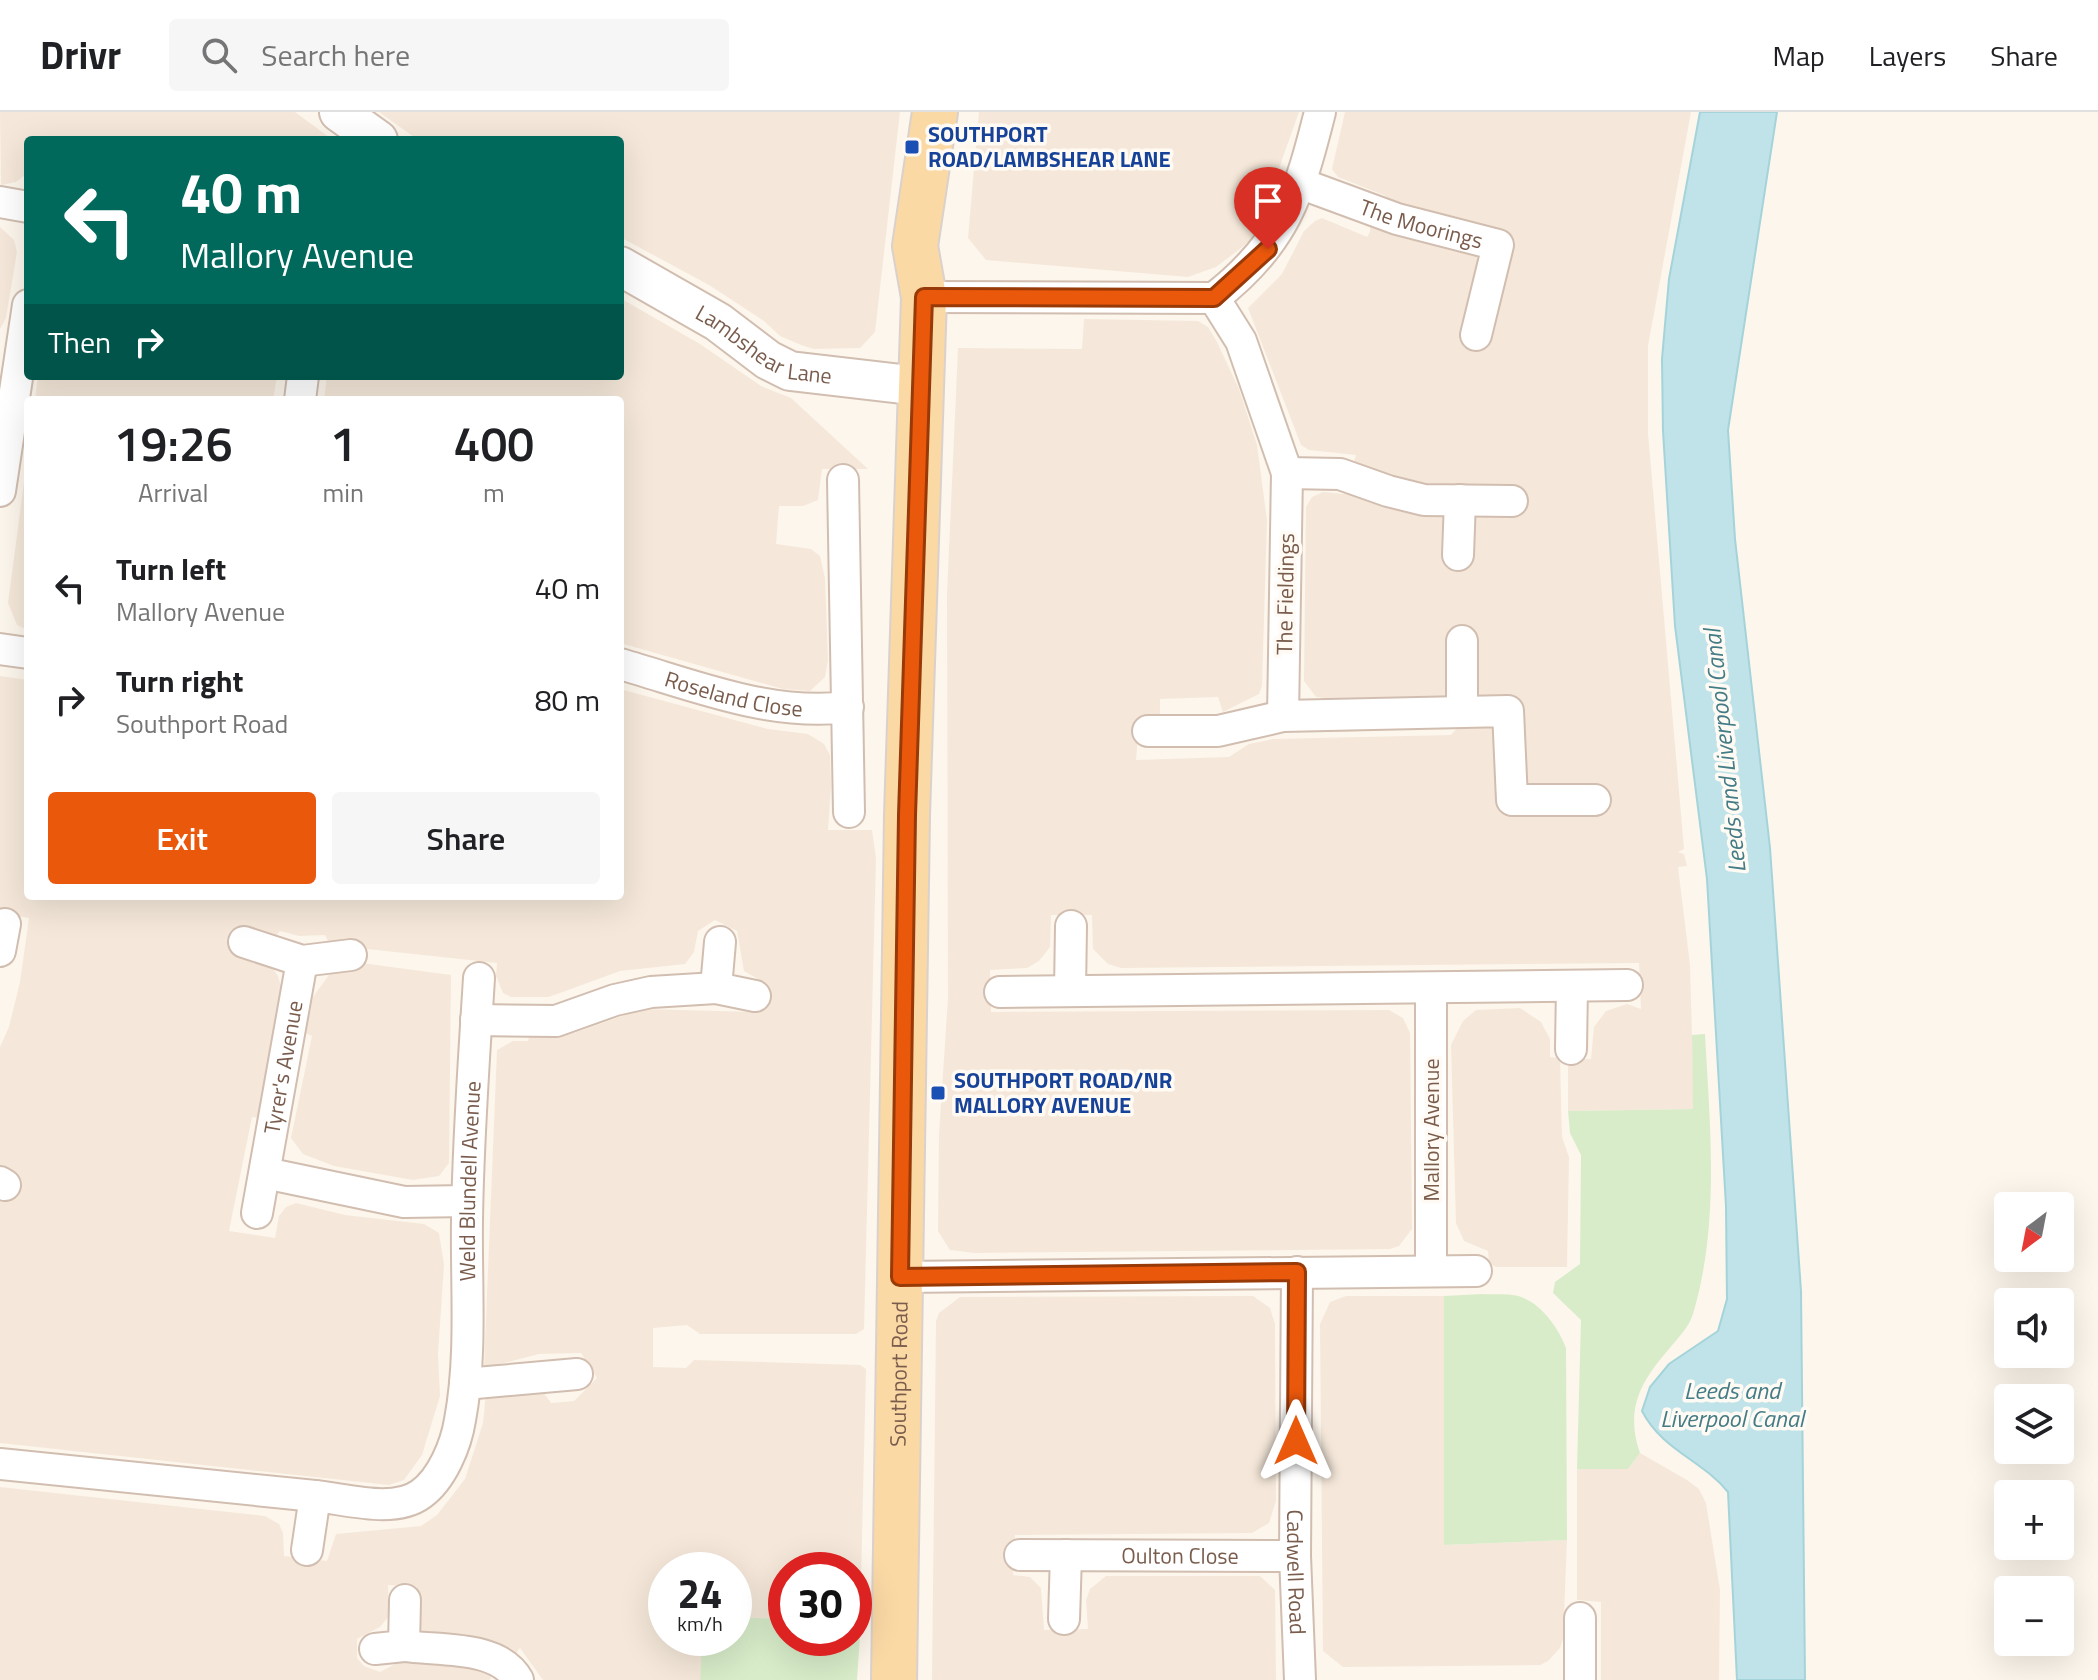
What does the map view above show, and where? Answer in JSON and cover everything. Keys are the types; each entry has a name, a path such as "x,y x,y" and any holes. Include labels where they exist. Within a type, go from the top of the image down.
{"main road":[{"name":"Southport Road","path":"894,1680 919,386 924,297 915,246 935,112"}],"street":[{"path":"339,112 372,136"},
{"path":"924,297 1214,298 1268,249 1302,184 1320,112"},
{"name":"The Moorings","path":"1302,184 1397,219 1498,245 1476,335"},
{"path":"0,202 24,206"},
{"name":"Lambshear Lane","path":"624,268 718,322 768,360 790,371 919,386"},
{"name":"The Fieldings","path":"1214,298 1241,341 1287,473 1283,716"},
{"path":"0,491 8,369 24,318"},
{"path":"1287,473 1340,474 1424,500 1512,501"},
{"path":"843,480 849,812"},
{"path":"1458,555 1460,500"},
{"path":"1462,641 1462,712"},
{"path":"0,649 24,652"},
{"name":"Roseland Close","path":"624,665 764,705 815,711 848,707"},
{"path":"1148,731 1218,731 1283,716 1508,711 1512,800 1595,800"},
{"path":"1070,991 1071,926"},
{"path":"244,942 302,961 351,955"},
{"path":"716,988 720,942"},
{"name":"Tyrer's Avenue","path":"257,1213 302,961"},
{"name":"Weld Blundell Avenue","path":"0,1464 393,1504 410,1501 425,1492 451,1450 460,1423 465,1384 467,1201 479,978"},
{"path":"1000,992 1627,985"},
{"path":"1571,1049 1572,986"},
{"path":"476,1020 556,1021 615,1000 651,992 716,988 755,996"},
{"name":"Mallory Avenue","path":"1431,988 1431,1271"},
{"path":"265,1173 404,1202 467,1201"},
{"path":"900,1277 1476,1271"},
{"name":"Cadwell Road","path":"1297,1272 1295,1556 1300,1680"},
{"path":"465,1384 577,1374"},
{"path":"307,1550 315,1496"},
{"name":"Oulton Close","path":"1020,1555 1295,1556"},
{"path":"1064,1619 1066,1555"},
{"path":"405,1600 390,1648 488,1656 511,1668 518,1680"},
{"path":"1580,1618 1580,1680"}],"shaded area":[{"path":"0,112 295,112 328,136 24,136 24,176 16,182 1,185"},
{"path":"379,112 900,112 875,332 860,348 814,349 801,345 780,336 764,321 709,285 624,239 624,136 412,136"},
{"path":"979,112 1299,112 1262,216 1249,242 1216,267 1188,277 986,260 968,238"},
{"path":"1345,112 1691,112 1648,346 1648,433 1684,849 1678,852 1684,854 1687,866 1678,867 1690,965 1694,1109 1568,1111 1568,1059 1591,1059 1594,1027 1606,1011 1627,1004 1641,1009 1639,963 1121,968 1108,964 1093,949 1092,915 1051,915 1050,947 1039,961 1027,968 990,970 991,1012 1389,1010 1403,1018 1410,1033 1412,1229 1399,1246 1390,1249 975,1253 950,1250 938,1231 939,1134 948,998 947,594 958,348 1082,349 1084,319 1198,321 1208,327 1239,389 1257,445 1267,520 1262,686 1259,694 1223,712 1218,697 1160,699 1160,721 1139,724 1136,760 1229,757 1249,744 1273,739 1451,735 1458,727 1336,732 1332,699 1316,697 1304,681 1306,507 1312,497 1323,492 1344,494 1356,455 1309,450 1301,445 1248,308 1282,274 1304,231 1315,221 1322,218 1367,237 1370,232 1370,227 1355,221 1366,197 1383,204 1386,196 1338,177 1332,169"},
{"path":"0,227 14,240 17,252 6,318 0,329"},
{"path":"624,300 700,344 761,386 791,398 868,469 822,469 818,500 803,506 779,506 776,544 811,549 820,556 825,578 828,660 825,677 810,691 783,689 624,644 624,396 324,396 326,380 624,380"},
{"path":"38,380 276,380 274,396 36,396"},
{"path":"24,482 24,628 17,625 8,603"},
{"path":"0,676 24,679 24,900 624,900 624,690 768,729 808,734 824,744 830,755 828,830 872,830 876,858 864,1329 856,1334 700,1334 687,1325 653,1328 653,1367 686,1368 694,1360 860,1365 866,1369 862,1552 768,1552 768,1618 752,1618 752,1552 648,1552 648,1656 701,1656 700,1680 543,1680 520,1648 513,1657 426,1635 418,1626 417,1587 388,1585 389,1616 380,1627 357,1639 357,1658 364,1666 380,1672 399,1662 483,1668 493,1672 490,1680 0,1680 0,1487 265,1516 279,1524 283,1533 284,1556 327,1561 336,1534 421,1526 437,1515 465,1479 483,1423 486,1394 543,1392 551,1403 574,1401 597,1378 581,1353 539,1354 484,1368 497,1050 513,1041 528,1041 529,1037 574,1033 642,1009 758,1012 765,1007 771,992 763,982 744,971 737,931 715,920 698,931 694,952 685,964 620,971 549,997 511,997 503,993 496,976 497,963 330,945 325,935 299,936 280,931 275,937 269,963 278,976 283,993 260,1118 252,1117 229,1231 275,1238 279,1216 286,1207 296,1203 345,1215 424,1224 439,1233 444,1265 438,1354 440,1396 422,1455 404,1480 389,1485 0,1443 0,1196 14,1179 0,1167 0,1047 9,1027 20,982 29,918 0,913"},
{"path":"354,962 451,975 449,1163 439,1176 413,1180 334,1166 303,1154 291,1138 312,1036 305,1033 313,997 331,972"},
{"path":"1520,1008 1541,1022 1550,1039 1550,1057 1560,1058 1562,1137 1569,1157 1567,1267 1496,1267 1489,1263 1488,1251 1464,1241 1456,1223 1451,1045 1463,1021 1476,1010"},
{"path":"1253,1296 1270,1308 1275,1324 1276,1501 1269,1523 1252,1533 1015,1535 1013,1575 1030,1577 1041,1588 1044,1630 1088,1629 1086,1600 1090,1589 1106,1576 1260,1576 1275,1590 1276,1680 932,1680 936,1321 939,1313 960,1297"},
{"path":"1346,1296 1444,1296 1444,1545 1567,1540 1563,1639 1560,1648 1548,1661 1540,1665 1343,1667 1323,1651 1320,1324 1330,1302"},
{"path":"1640,1453 1699,1489 1706,1503 1720,1590 1719,1680 1601,1680 1601,1602 1577,1600 1577,1469 1628,1469"}],"green space":[{"path":"1705,1034 1711,1139 1710,1210 1707,1245 1693,1314 1683,1332 1650,1373 1638,1397 1634,1423 1640,1453 1628,1469 1577,1469 1581,1320 1553,1293 1555,1282 1580,1264 1581,1155 1570,1133 1568,1111 1693,1109 1692,1035"},
{"path":"1512,1295 1529,1300 1549,1318 1566,1348 1567,1540 1444,1545 1444,1296"},
{"path":"752,1618 768,1618 768,1656 859,1656 857,1680 700,1680 701,1656 752,1656"}],"water":[{"name":"Leeds and Liverpool Canal","path":"1700,112 1777,112 1728,430 1735,539 1770,848 1801,1291 1805,1680 1737,1680 1728,1492 1660,1436 1642,1411 1650,1387 1669,1364 1718,1331 1727,1299 1726,1206 1707,879 1675,626 1663,431 1662,359 1669,279"}],"place":[{"name":"SOUTHPORT ROAD/LAMBSHEAR LANE","path":"912,147"},
{"name":"SOUTHPORT ROAD/NR MALLORY AVENUE","path":"938,1093"}],"route":[{"path":"1268,249 1243,276 1214,298 1127,295 924,297 907,815 900,1277 1297,1272 1296,1441"}]}
